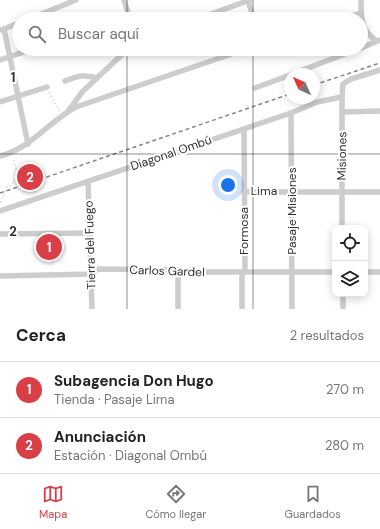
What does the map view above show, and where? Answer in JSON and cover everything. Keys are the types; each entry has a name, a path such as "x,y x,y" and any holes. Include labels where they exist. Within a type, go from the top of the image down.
{"street":[{"path":"46,12 76,0"},
{"path":"124,0 127,12"},
{"path":"216,12 249,0 252,12"},
{"path":"361,0 361,12"},
{"path":"12,26 2,30 10,57 28,144"},
{"path":"368,34 369,36 378,40"},
{"path":"368,45 378,40"},
{"path":"0,60 13,56"},
{"path":"0,156 12,153 28,144 62,116 68,111 83,91 120,56"},
{"path":"68,111 84,104 225,56"},
{"path":"307,68 339,56"},
{"name":"Misiones","path":"342,225 343,84 351,79 380,70"},
{"path":"65,81 79,75 87,75 96,78"},
{"path":"255,88 284,77"},
{"path":"0,102 47,87"},
{"name":"Diagonal Ombú","path":"0,210 88,182 291,113 317,102 342,97"},
{"path":"342,112 380,111"},
{"name":"Pasaje Misiones","path":"291,113 292,309"},
{"name":"Formosa","path":"242,309 242,276 245,269 244,129"},
{"name":"Tierra del Fuego","path":"88,182 92,309"},
{"name":"Lima","path":"244,192 380,192"},
{"path":"0,234 89,233"},
{"name":"Carlos Gardel","path":"0,276 92,274 98,269 178,270 189,272 332,272"},
{"path":"178,270 178,309"},
{"path":"368,272 380,272"},
{"path":"343,297 343,309"}],"path":[{"path":"47,87 62,116"},
{"path":"12,153 20,180"},
{"path":"0,203 7,187 12,184 18,176"}],"railway":[{"path":"320,83 380,63"},
{"path":"0,193 284,96"}],"place":[{"name":"Anunciación","path":"30,177"},
{"name":"Subagencia Don Hugo","path":"49,247"}]}
